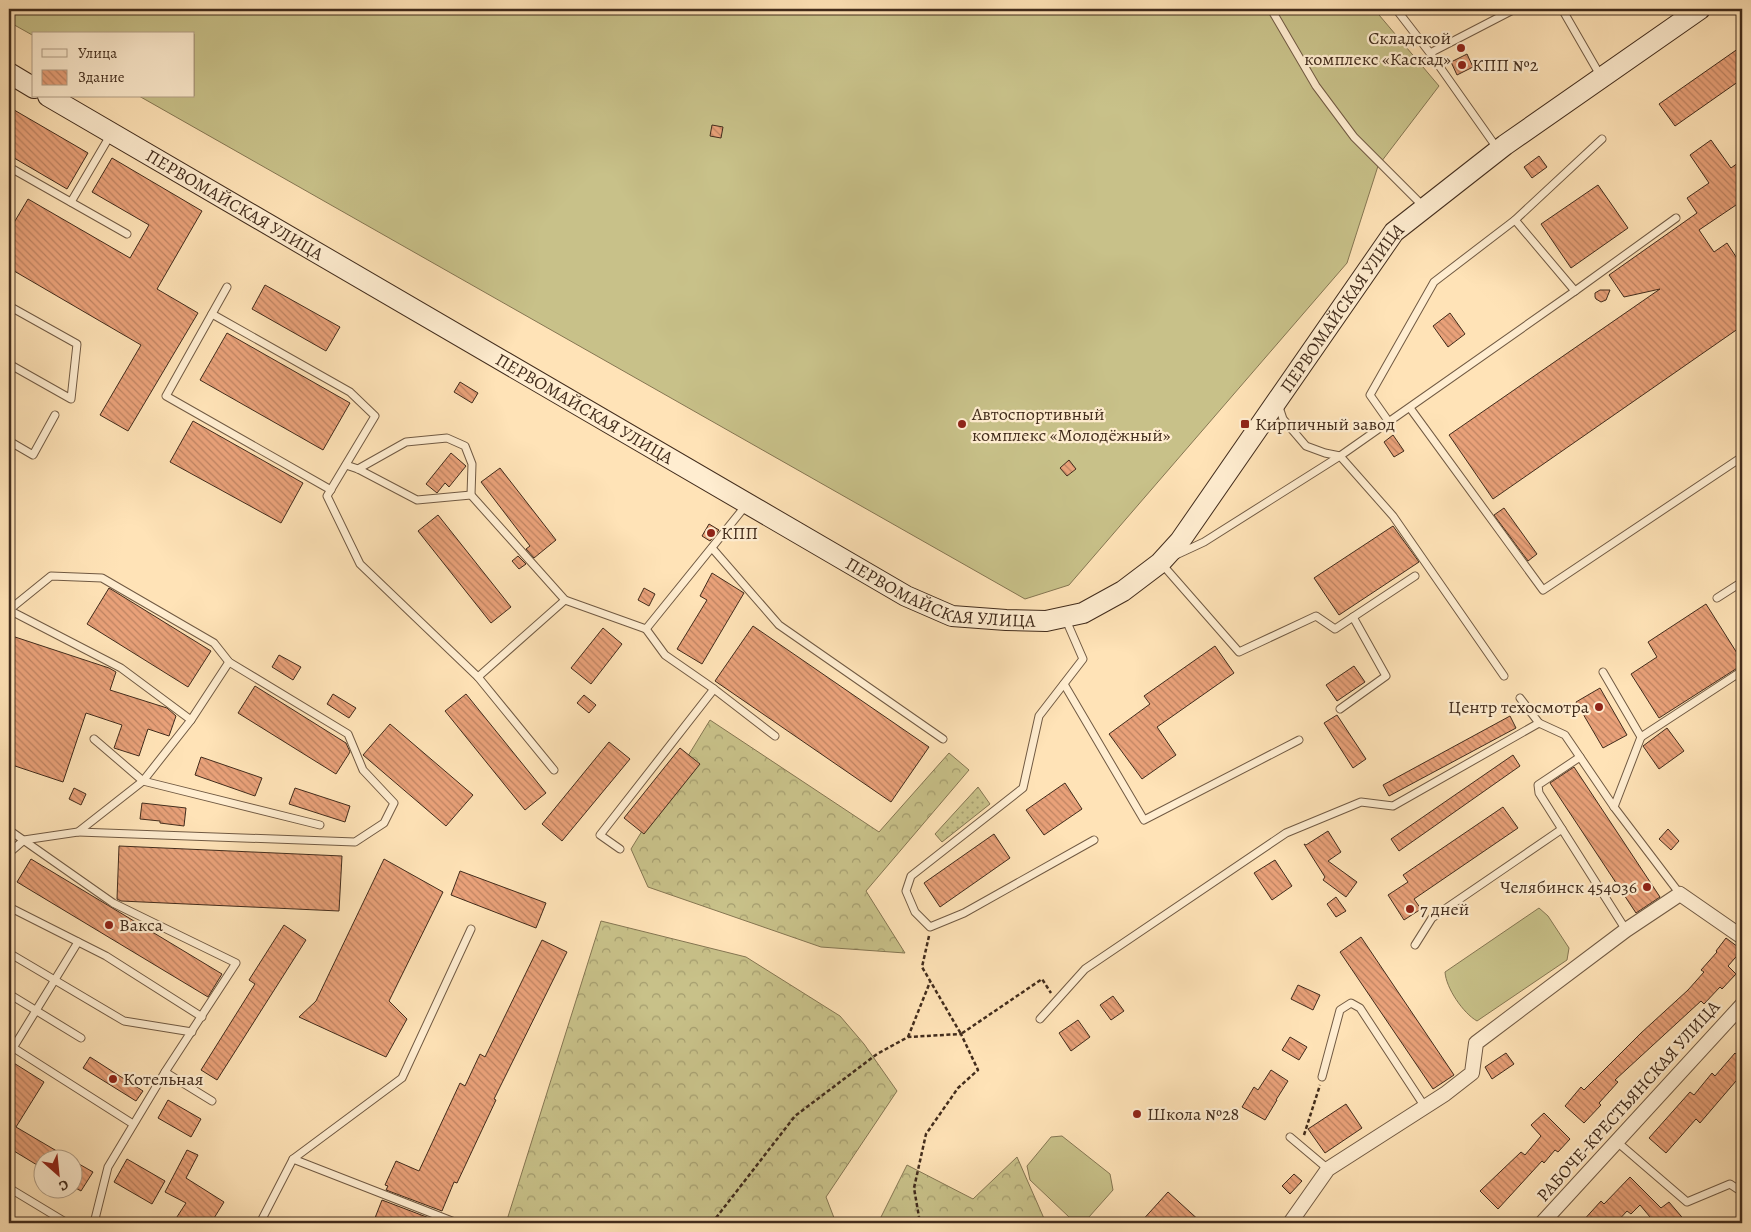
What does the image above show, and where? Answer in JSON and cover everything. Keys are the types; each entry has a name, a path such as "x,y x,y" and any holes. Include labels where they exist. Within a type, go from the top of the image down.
{"street":[{"name":"ПЕРВОМАЙСКАЯ УЛИЦА","path":"51,98 906,596 952,616 1046,621 1083,614 1124,591 1160,563 1180,541 1394,232 1499,150 1700,9"},
{"path":"9,73 32,87"},
{"path":"1290,1223 1328,1170 1425,1107 1472,1073 1476,1043 1626,930 1680,894 1742,938"},
{"name":"РАБОЧЕ-КРЕСТЬЯНСКАЯ УЛИЦА","path":"1542,1223 1742,1005"}],"lane":[{"path":"1271,9 1316,86 1354,137 1425,207"},
{"path":"1396,9 1430,53 1499,150"},
{"path":"1430,53 1515,9"},
{"path":"1562,9 1602,78"},
{"path":"71,202 112,133"},
{"path":"1389,422 1370,396 1434,282 1515,220 1602,139"},
{"path":"9,168 127,234"},
{"path":"1415,576 1336,629 1316,616 1239,652 1160,563 1204,542 1340,456 1676,218"},
{"path":"1515,220 1575,291"},
{"path":"227,287 166,396 330,490"},
{"path":"9,306 77,344 71,399 9,364"},
{"path":"212,314 350,392 375,416 327,496 360,564 478,677 554,770"},
{"path":"1278,401 1283,419 1306,446 1340,456 1393,516 1504,676"},
{"path":"1410,408 1543,590 1742,457"},
{"path":"9,441 33,455 55,415"},
{"path":"358,469 406,442 447,438 465,446 472,464 471,495 566,600 646,629 665,655 714,689 775,736"},
{"path":"346,465 358,469 417,500 471,495"},
{"path":"646,629 747,503"},
{"path":"712,548 779,625 943,739"},
{"path":"9,853 24,840 78,832 355,842 384,823 394,803 363,770 348,734 229,662 214,643 102,578 51,576 9,610 121,668 191,720"},
{"path":"1717,598 1742,582"},
{"path":"478,677 566,600"},
{"path":"1065,617 1083,659 1039,716 1023,788 911,876 906,891 915,912 930,927 964,913 1094,840"},
{"path":"1340,709 1386,676 1354,617"},
{"path":"78,832 143,781 191,720 229,662"},
{"path":"1614,807 1641,737 1742,671"},
{"path":"1603,672 1641,737"},
{"path":"1064,684 1144,820 1299,740"},
{"path":"620,849 600,835 714,689"},
{"path":"1520,698 1539,722 1565,735 1614,807 1680,894"},
{"path":"1040,1019 1085,969 1286,834 1361,802 1393,806 1539,722"},
{"path":"94,739 143,781 320,826"},
{"path":"1580,757 1538,785 1539,793 1626,930"},
{"path":"1415,945 1432,918 1562,829"},
{"path":"9,830 113,903 236,963 165,1072 108,1167 94,1223"},
{"path":"9,908 106,956 202,1017"},
{"path":"260,1223 293,1159 402,1078 471,929"},
{"path":"78,942 36,1011 11,1046 133,1124"},
{"path":"9,953 124,1021 192,1032"},
{"path":"9,994 80,1038"},
{"path":"1322,1077 1340,1010 1351,1003 1360,1008 1425,1107"},
{"path":"165,1072 212,1101"},
{"path":"1290,1137 1328,1170"},
{"path":"1616,1141 1686,1202 1730,1184 1742,1192"},
{"path":"293,1159 457,1223"},
{"path":"9,1188 67,1223"}],"path":[{"path":"920,1223 914,1188 926,1134 958,1088 978,1070 961,1034 922,967 930,927"},
{"path":"712,1223 795,1116 877,1054 908,1037 961,1034 1042,979 1055,1001"},
{"path":"908,1037 930,982"},
{"path":"1301,1146 1322,1077"}],"green space":[{"name":"Автоспортивный комплекс «Молодёжный»","path":"9,9 1374,9 1439,86 1378,166 1347,263 1069,585 1025,599 143,98 195,98 195,32 32,32 32,35 9,22"},
{"path":"710,720 879,832 949,753 969,770 866,891 905,953 821,947 648,887 631,849"},
{"path":"978,787 990,804 942,842 935,834"},
{"path":"1539,908 1548,916 1569,948 1567,960 1477,1021 1456,1000 1448,985 1445,972"},
{"path":"601,921 746,957 840,1016 864,1044 897,1091 826,1197 836,1223 506,1223"},
{"path":"1062,1136 1110,1174 1113,1190 1089,1217 1069,1217 1030,1180 1027,1166 1051,1137"},
{"path":"1017,1157 1046,1223 878,1223 907,1165 973,1199"}],"building":[{"path":"1742,46 1742,79 1675,126 1659,104"},
{"name":"КПП №2","path":"1467,54 1473,67 1457,75 1451,62"},
{"path":"9,107 88,153 67,189 9,155"},
{"path":"712,125 723,127 721,138 710,136"},
{"path":"1711,140 1731,168 1742,160 1742,201 1699,230 1714,252 1727,243 1742,266 1742,326 1493,499 1449,435 1660,289 1624,297 1609,275 1697,213 1687,198 1709,183 1690,155"},
{"path":"1539,156 1547,167 1532,178 1524,167"},
{"path":"112,158 202,211 157,289 198,313 128,431 100,415 141,345 9,268 9,231 28,199 130,258 149,225 92,192"},
{"path":"1598,185 1628,228 1571,268 1541,224"},
{"path":"265,285 340,327 326,351 252,309"},
{"path":"1600,290 1610,290 1606,300 1601,302 1595,297 1595,293"},
{"path":"1450,313 1465,334 1448,347 1433,326"},
{"path":"227,333 350,403 323,450 200,380"},
{"path":"460,382 478,393 472,403 454,392"},
{"path":"193,421 303,483 281,523 170,462"},
{"path":"1393,435 1404,451 1394,457 1384,442"},
{"path":"451,453 466,466 449,487 445,483 437,493 426,484"},
{"path":"1069,460 1076,469 1067,476 1060,468"},
{"path":"500,468 556,540 534,558 526,549 530,546 481,482"},
{"path":"1504,508 1537,554 1528,561 1494,515"},
{"path":"438,515 511,607 491,623 418,531"},
{"name":"КПП","path":"709,524 719,530 710,541 702,536"},
{"path":"1393,526 1419,562 1339,615 1314,578"},
{"path":"518,556 526,564 519,569 512,561"},
{"path":"712,573 744,593 702,664 677,649 707,600 700,596"},
{"path":"109,588 211,651 188,687 87,624"},
{"path":"644,588 655,594 649,606 638,600"},
{"path":"1706,604 1742,661 1742,665 1659,718 1631,674 1657,657 1648,642"},
{"path":"753,626 929,747 891,802 715,681"},
{"path":"603,628 622,644 591,684 571,668"},
{"path":"9,635 116,672 110,690 167,708 176,716 169,736 148,729 139,756 114,748 122,725 86,713 63,782 9,764"},
{"path":"1215,646 1234,673 1157,727 1176,755 1142,779 1109,734 1150,704 1144,696"},
{"path":"279,655 301,667 293,680 272,667"},
{"path":"1354,666 1365,682 1337,701 1326,685"},
{"path":"255,686 346,743 350,752 336,774 238,713"},
{"path":"1600,688 1627,735 1603,748 1576,702"},
{"path":"333,694 356,708 349,718 327,704"},
{"path":"466,694 546,793 525,810 445,711"},
{"path":"584,695 596,705 589,713 577,703"},
{"path":"1337,715 1366,759 1353,768 1324,723"},
{"path":"1510,716 1516,728 1389,796 1383,785"},
{"path":"390,724 473,795 446,826 363,755"},
{"path":"1667,728 1684,751 1659,769 1643,746"},
{"path":"609,742 630,759 562,841 542,824"},
{"path":"680,748 700,764 644,834 624,818"},
{"path":"1513,755 1520,766 1399,851 1391,839"},
{"path":"201,757 262,778 255,796 195,775"},
{"path":"1574,767 1660,897 1636,913 1550,783"},
{"path":"1065,783 1082,809 1044,835 1026,810"},
{"path":"74,788 86,794 81,805 69,799"},
{"path":"295,788 350,806 345,822 289,804"},
{"path":"142,803 186,808 184,826 140,819"},
{"path":"1503,807 1518,828 1414,899 1421,909 1404,920 1388,895 1408,882 1403,875"},
{"path":"1668,829 1679,841 1671,850 1659,839"},
{"path":"1328,831 1341,852 1328,861 1357,882 1346,897 1323,880 1325,877 1304,844 1306,845"},
{"path":"994,834 1010,858 940,907 924,883"},
{"path":"119,846 342,856 339,911 121,901 117,899"},
{"path":"31,859 222,974 208,997 17,882"},
{"path":"384,859 443,892 389,1001 407,1019 386,1057 299,1017 316,1001"},
{"path":"1275,860 1292,886 1272,900 1254,873"},
{"path":"460,871 546,903 536,928 451,895"},
{"path":"1336,897 1346,911 1336,917 1327,904"},
{"path":"284,925 306,940 217,1080 201,1070 255,984 249,980"},
{"path":"1361,937 1454,1075 1433,1089 1340,952"},
{"path":"1726,938 1742,950 1728,966 1736,974 1704,1004 1701,1001 1615,1080 1618,1082 1599,1103 1601,1105 1584,1123 1565,1106 1581,1087 1584,1090 1641,1033 1688,990 1704,972 1701,970 1717,952"},
{"path":"542,940 567,952 494,1099 496,1100 457,1183 454,1182 442,1211 386,1190 388,1186 385,1185 396,1161 419,1171 460,1083 465,1086 480,1054 485,1057"},
{"path":"1298,985 1320,995 1313,1010 1291,999"},
{"path":"1113,996 1124,1011 1111,1020 1100,1005"},
{"path":"1078,1020 1090,1037 1071,1051 1059,1033"},
{"path":"1290,1037 1307,1047 1299,1060 1282,1050"},
{"path":"1506,1053 1514,1064 1492,1079 1485,1067"},
{"path":"1735,1053 1742,1060 1742,1074 1700,1123 1696,1119 1666,1153 1649,1138 1690,1092 1694,1095 1712,1073 1715,1076"},
{"name":"Котельная","path":"90,1057 143,1091 136,1101 83,1068"},
{"path":"9,1060 44,1082 16,1127 55,1150 32,1150 32,1162 9,1148"},
{"path":"1271,1070 1288,1081 1265,1120 1242,1107 1254,1087 1258,1090"},
{"path":"168,1100 201,1119 191,1137 158,1118"},
{"path":"1346,1104 1362,1128 1325,1153 1308,1129"},
{"path":"1544,1113 1570,1139 1558,1152 1555,1150 1544,1163 1542,1161 1498,1209 1480,1191 1521,1152 1525,1155 1541,1136 1531,1125"},
{"path":"187,1150 198,1155 186,1178 224,1202 211,1223 173,1223 186,1203 165,1192"},
{"path":"127,1159 165,1181 152,1204 114,1182"},
{"path":"82,1166 93,1172 82,1189"},
{"path":"1294,1174 1302,1181 1290,1194 1282,1186"},
{"path":"1630,1177 1661,1208 1669,1202 1687,1223 1655,1223 1640,1205 1631,1214 1627,1211 1616,1223 1581,1223 1601,1201 1604,1204"},
{"path":"1168,1192 1202,1223 1140,1223"},
{"path":"382,1200 437,1221 437,1223 373,1223"}],"place":[{"name":"Складской комплекс «Каскад»","path":"1461,48"},
{"name":"КПП №2","path":"1462,65"},
{"name":"Автоспортивный комплекс «Молодёжный»","path":"962,424"},
{"name":"Кирпичный завод","path":"1245,424"},
{"name":"КПП","path":"711,533"},
{"name":"Центр техосмотра","path":"1599,707"},
{"name":"Челябинск 454036","path":"1647,887"},
{"name":"7 дней","path":"1410,909"},
{"name":"Вакса","path":"109,925"},
{"name":"Котельная","path":"113,1079"},
{"name":"Школа №28","path":"1137,1114"}]}
